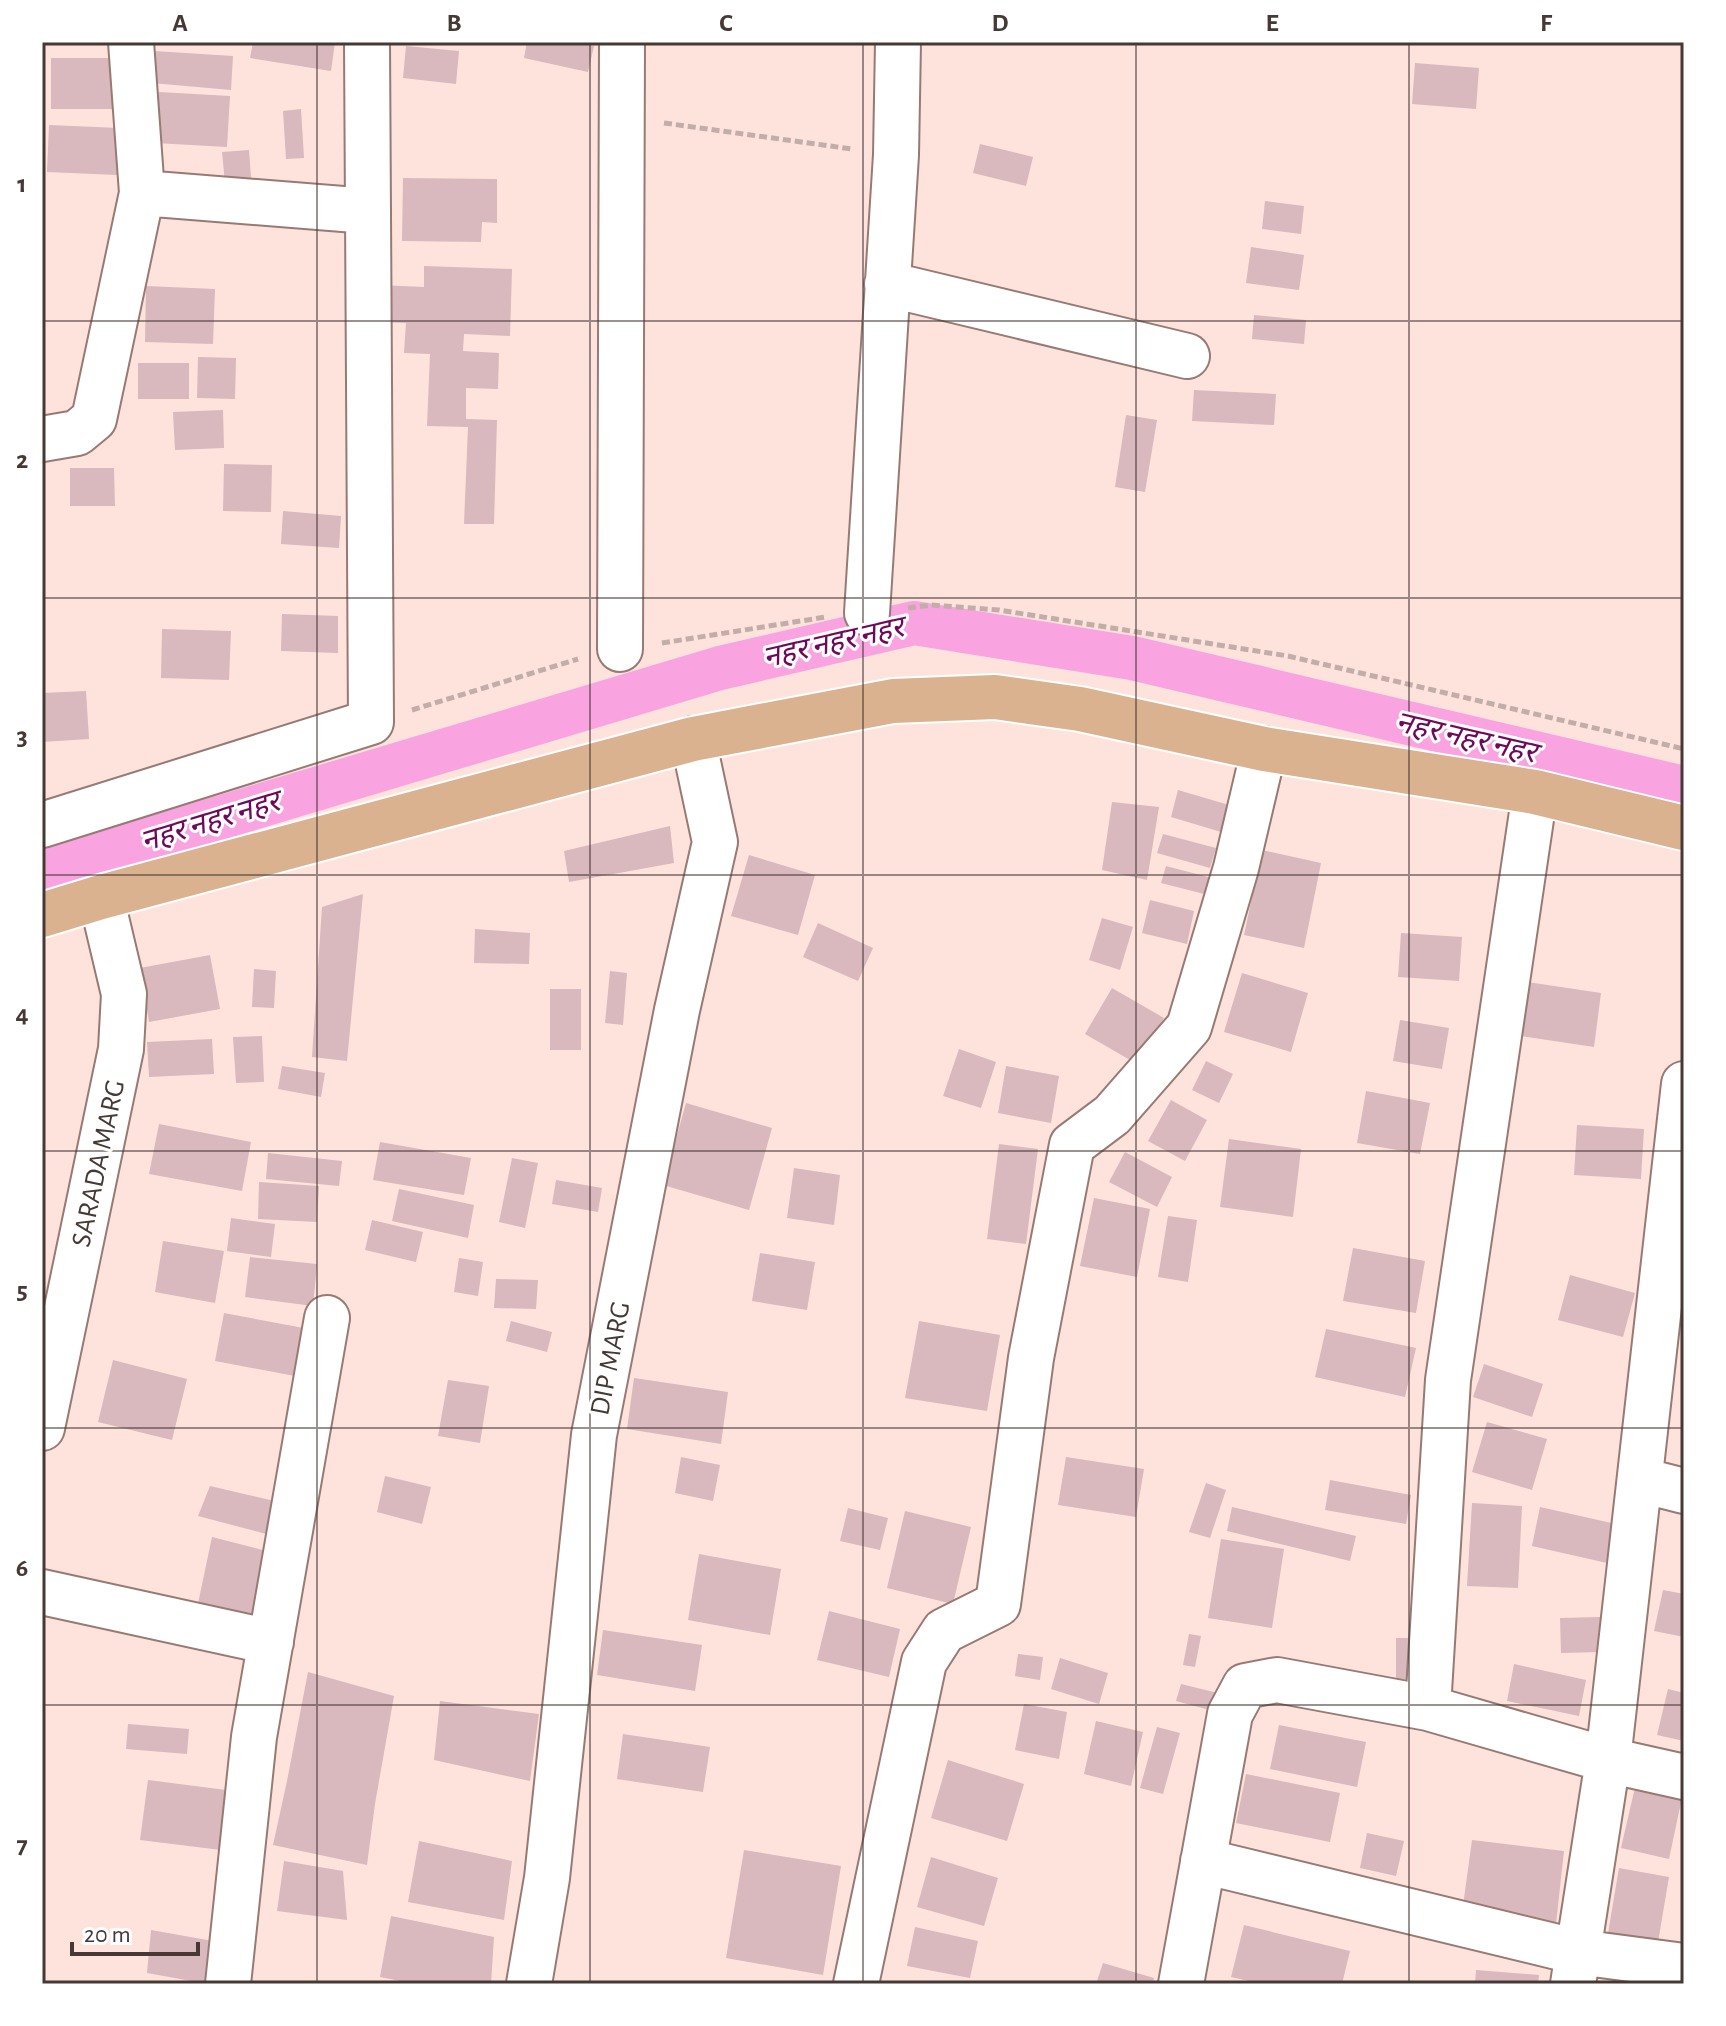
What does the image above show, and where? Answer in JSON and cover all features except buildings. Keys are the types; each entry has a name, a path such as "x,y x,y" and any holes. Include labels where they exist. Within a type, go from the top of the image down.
{"main road":[{"path":"42,915 693,739 893,701 995,697 1080,709 1264,749 1535,792 1684,828"}],"street":[{"path":"42,439 77,433 94,419 142,193 131,42"},
{"path":"42,825 371,722 367,42"},
{"path":"620,649 622,42"},
{"path":"867,613 896,155 898,42"},
{"path":"142,193 368,211"},
{"path":"887,284 1187,356"},
{"name":"DIP MARG","path":"529,1984 547,1878 594,1435 677,1010 715,842 693,739"},
{"path":"856,1984 924,1662 944,1631 998,1604 1031,1358 1072,1145 1112,1115 1189,1027 1236,868 1264,749"},
{"path":"1428,1708 1448,1380 1535,792"},
{"name":"SARADA MARG","path":"42,1428 121,1049 124,994 101,897"},
{"path":"1576,1968 1608,1760 1641,1480 1678,1209 1684,1084"},
{"path":"228,1984 254,1737 327,1318"},
{"path":"1641,1480 1684,1491"},
{"path":"42,1592 271,1642"},
{"path":"1181,1984 1230,1714 1245,1686 1277,1680 1428,1708 1608,1760 1684,1777"},
{"path":"1203,1861 1576,1968 1684,1966"}],"path":[{"path":"623,118 896,155"}],"waterway":[{"name":"नहर नहर नहर","path":"42,871 720,668 914,623 1132,658 1684,788"}]}
